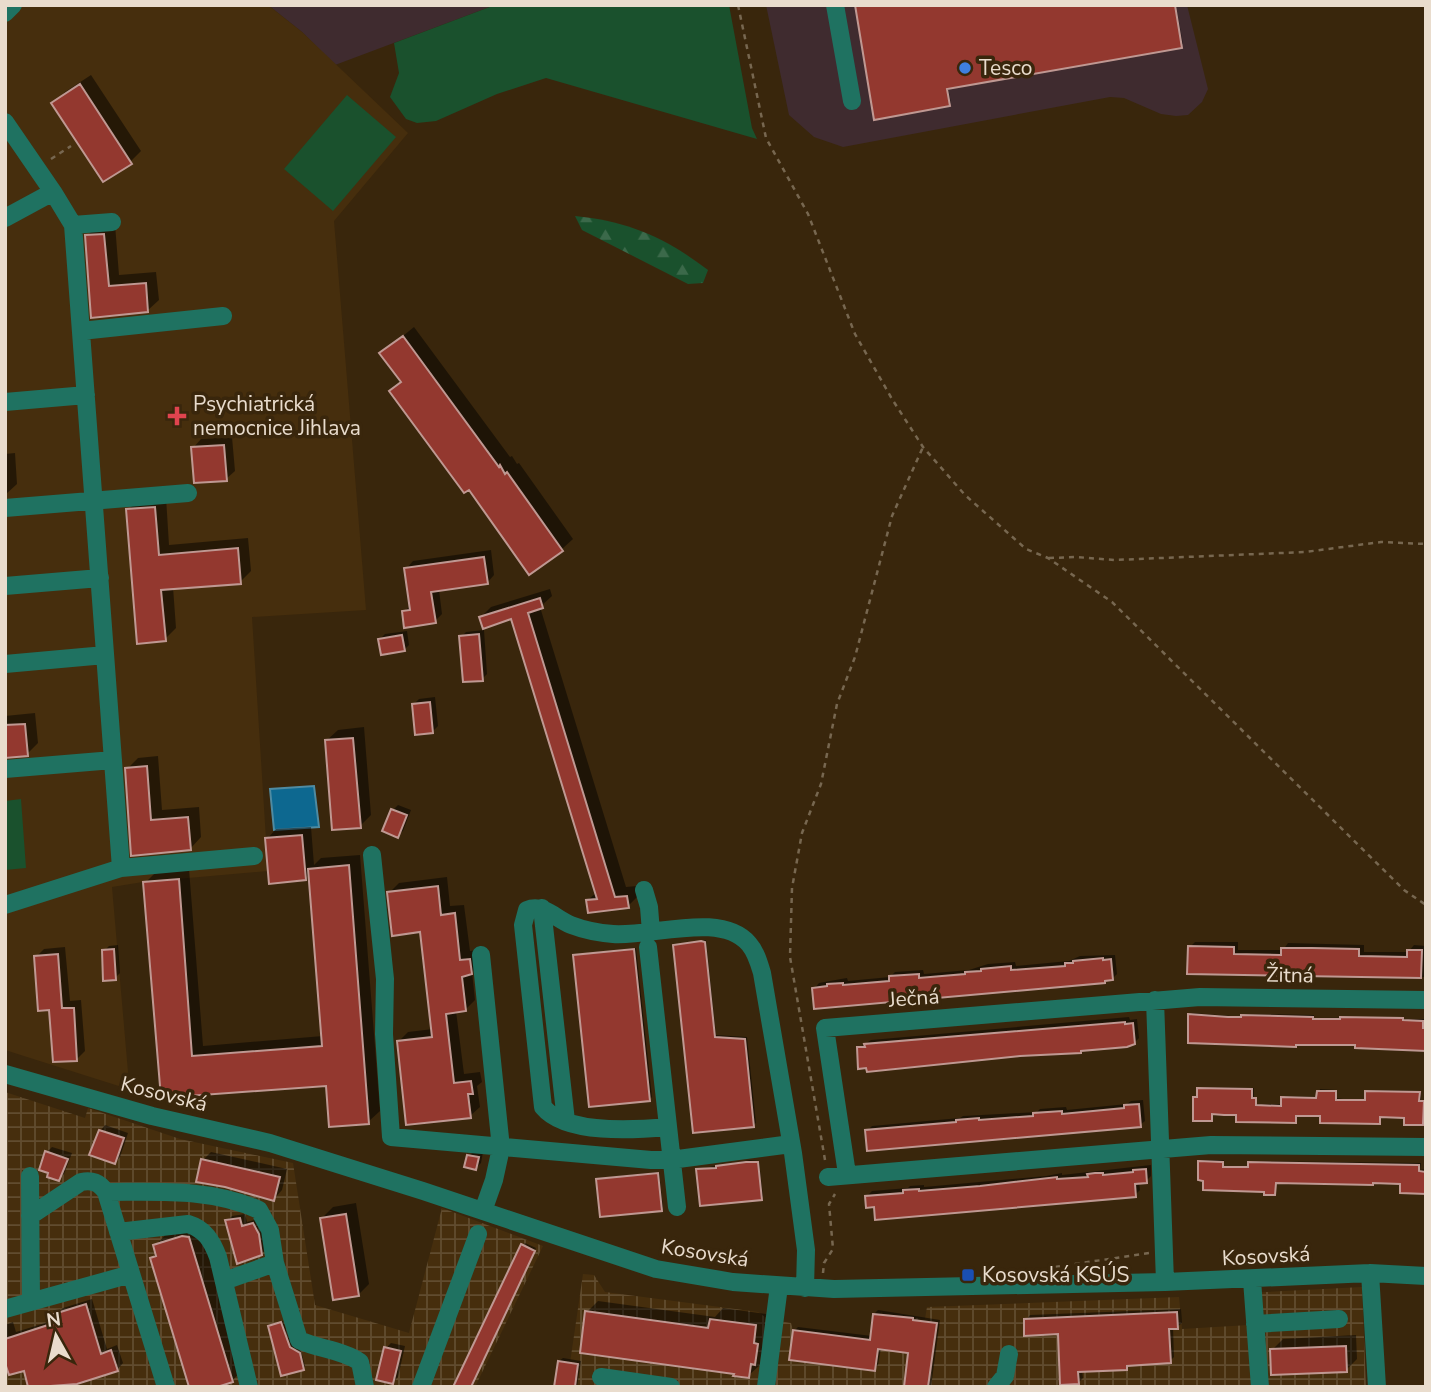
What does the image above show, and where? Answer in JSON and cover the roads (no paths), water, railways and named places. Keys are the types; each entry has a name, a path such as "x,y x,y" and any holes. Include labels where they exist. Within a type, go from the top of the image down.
{"street":[{"path":"5,12 13,5"},
{"path":"835,5 852,101"},
{"path":"5,122 73,225 121,867"},
{"path":"5,218 53,192"},
{"path":"73,225 112,222"},
{"path":"81,331 223,316"},
{"path":"5,402 86,396"},
{"path":"5,508 188,493"},
{"path":"5,586 100,578"},
{"path":"5,664 106,655"},
{"path":"5,769 113,760"},
{"path":"372,855 384,979 384,1034 391,1137 651,1160 791,1144"},
{"path":"5,905 121,867 254,856"},
{"path":"644,890 649,907 677,1207"},
{"path":"668,1127 614,1131 566,1121 549,1114 543,1107 523,925 527,910 542,908 571,925 650,940 710,926 739,935 755,951 762,973 812,1283"},
{"path":"481,955 501,1148 483,1211"},
{"name":"Žitná","path":"1154,1000 1200,997 1426,1000"},
{"path":"1154,1000 1165,1283"},
{"name":"Ječná","path":"847,1174 825,1028 1154,1000"},
{"name":"Kosovská","path":"5,1074 152,1116 270,1143 656,1269 733,1282 779,1286 812,1283 1165,1283 1370,1273 1426,1276"},
{"path":"828,1177 1221,1145 1426,1147"},
{"path":"30,1176 31,1302"},
{"path":"30,1216 80,1182 101,1184 106,1192 166,1387"},
{"path":"106,1192 184,1192 226,1198 259,1210 270,1230 275,1263 299,1340 314,1347 353,1357 360,1363 365,1387"},
{"path":"118,1232 188,1224 198,1227 212,1242 249,1387"},
{"path":"421,1387 478,1234"},
{"path":"224,1281 275,1263"},
{"path":"1370,1273 1377,1387"},
{"path":"5,1309 131,1274"},
{"path":"1252,1280 1260,1387"},
{"path":"771,1386 779,1286"},
{"path":"1255,1324 1339,1319"},
{"path":"996,1387 1005,1376 1009,1354"},
{"path":"601,1377 671,1387"}],"water":[{"path":"314,786 319,827 274,830 270,789"}],"place":[{"name":"Tesco","path":"965,68"},
{"name":"Psychiatrická nemocnice Jihlava","path":"177,416"},
{"name":"Kosovská KSÚS","path":"968,1275"}]}
